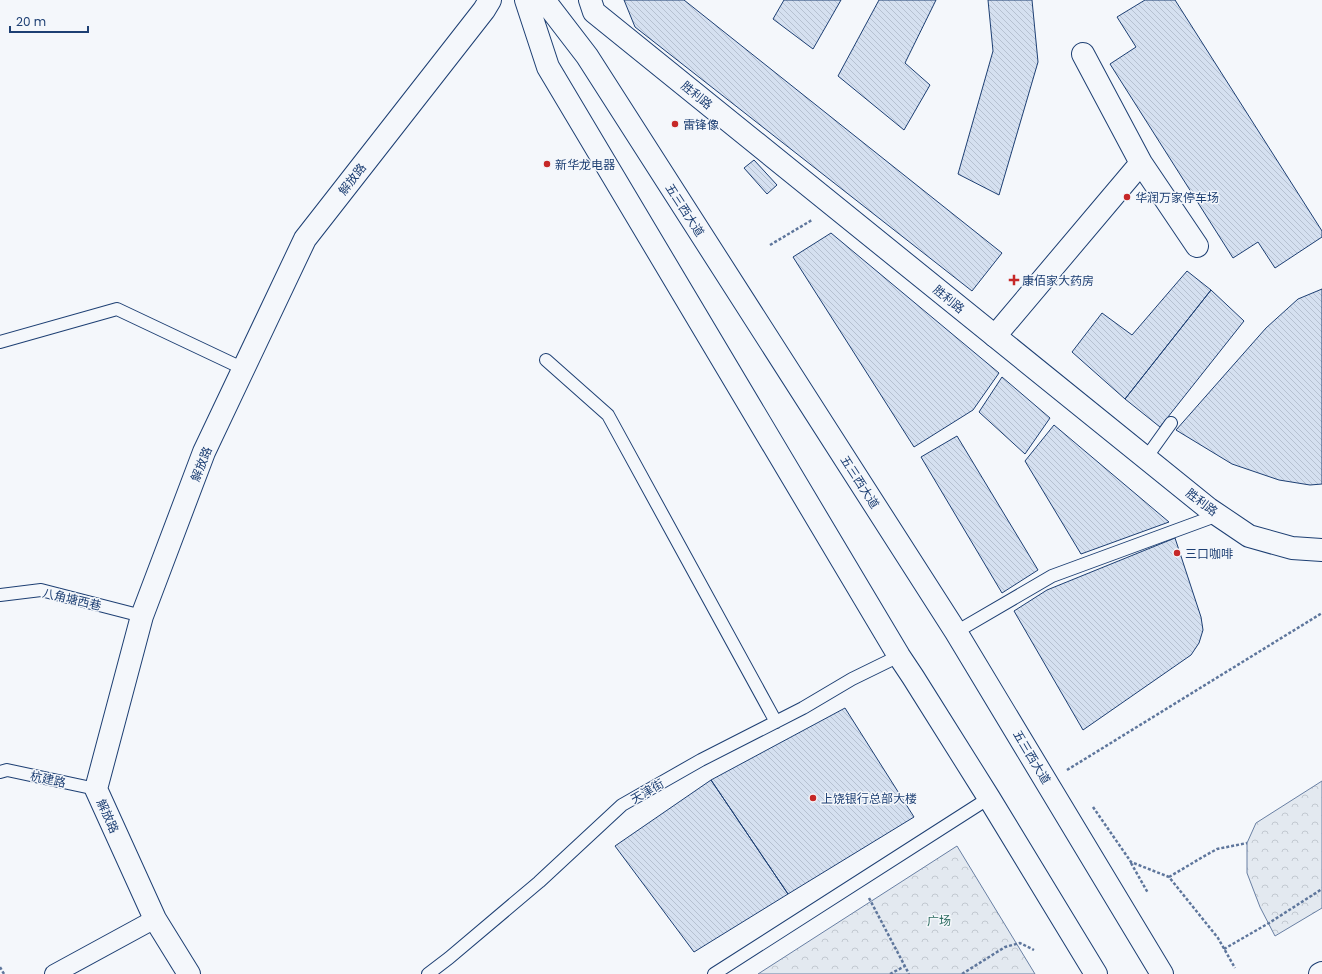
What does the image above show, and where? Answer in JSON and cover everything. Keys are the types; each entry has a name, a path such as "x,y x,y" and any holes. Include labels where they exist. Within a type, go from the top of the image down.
{"street":[{"name":"解放路","path":"189,974 155,919 96,789 142,616 204,452 306,239 484,10 490,0"},
{"path":"526,0 548,67 899,656 914,677 989,798 1096,974"},
{"name":"五三西大道","path":"544,0 587,56 956,632 1162,974"},
{"name":"胜利路","path":"592,6 1209,509 1249,536 1292,548 1322,550"},
{"path":"1083,54 1141,162 1197,246"},
{"path":"995,336 1141,162"},
{"path":"54,974 155,919"}],"lane":[{"path":"0,342 117,309 244,369"},
{"path":"546,360 608,415 776,722"},
{"path":"1146,458 1171,423"},
{"path":"956,632 1052,576 1218,515"},
{"name":"八角塘西巷","path":"0,595 41,590 142,616"},
{"name":"天津街","path":"428,974 539,882 622,805 701,760 803,708 852,679 899,656"},
{"name":"杭建路","path":"0,772 7,770 96,789"},
{"path":"714,974 989,798"}],"path":[{"path":"770,245 818,217"},
{"path":"1070,776 1066,770 1322,613"},
{"path":"1092,807 1131,862 1148,894"},
{"path":"1169,877 1217,849 1247,843"},
{"path":"1131,862 1169,877 1218,938 1235,968"},
{"path":"858,882 871,901 909,974"},
{"path":"1224,949 1322,890"},
{"path":"962,974 1005,947 1020,943 1034,950"},
{"path":"890,974 905,966"},
{"path":"0,967 4,974"}],"green space":[{"path":"1322,781 1322,908 1275,936 1260,907 1247,873 1247,843 1256,823"},
{"name":"广场","path":"957,846 1035,974 758,974"}],"building":[{"path":"624,0 684,0 1002,253 972,291 635,27"},
{"path":"784,0 841,0 813,49 773,19"},
{"path":"879,0 936,0 905,63 930,85 904,130 838,76"},
{"path":"988,0 1032,0 1038,62 999,195 958,174 993,51"},
{"path":"1145,0 1175,0 1322,231 1322,237 1275,268 1258,242 1233,258 1110,64 1136,47 1117,17"},
{"path":"754,160 777,185 767,194 744,168"},
{"path":"831,233 999,373 973,410 914,447 793,257"},
{"path":"1187,271 1211,290 1125,399 1072,352 1102,313 1132,335"},
{"path":"1322,289 1322,484 1310,485 1279,480 1232,464 1176,430 1266,328 1298,299"},
{"path":"1211,290 1244,321 1160,427 1125,399"},
{"path":"1002,377 1050,418 1025,454 979,412"},
{"path":"1054,425 1169,522 1081,554 1025,461"},
{"path":"957,436 1038,570 1002,593 921,457"},
{"path":"1175,538 1201,617 1203,630 1199,643 1191,655 1083,730 1014,611 1047,590"},
{"name":"上饶银行总部大楼","path":"845,708 914,817 788,894 711,780"},
{"path":"711,780 788,894 694,952 615,846"}],"place":[{"name":"雷锋像","path":"675,124"},
{"name":"新华龙电器","path":"547,164"},
{"name":"华润万家停车场","path":"1127,197"},
{"name":"康佰家大药房","path":"1014,280"},
{"name":"三口咖啡","path":"1177,553"},
{"name":"上饶银行总部大楼","path":"813,798"}]}
